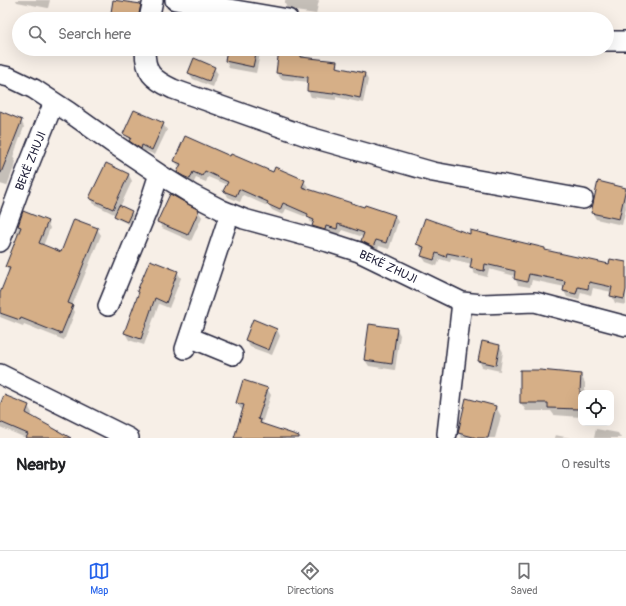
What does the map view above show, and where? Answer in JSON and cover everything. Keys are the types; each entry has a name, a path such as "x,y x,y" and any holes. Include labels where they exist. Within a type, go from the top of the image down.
{"street":[{"path":"150,12 153,0"},
{"path":"176,0 247,12"},
{"path":"614,41 626,41"},
{"path":"145,56 145,62 150,73 157,81 173,89 306,136 433,172 583,199"},
{"name":"BEKË ZHUJI","path":"0,75 9,77 34,89 159,174 193,195 244,219 359,252 462,302 482,304 535,302 626,326"},
{"name":"BEKË ZHUJI","path":"0,242 54,102"},
{"path":"108,306 146,211 159,174"},
{"path":"230,213 187,343 233,355"},
{"path":"447,434 462,302"},
{"path":"0,374 129,438"}],"building":[{"path":"113,0 141,4 139,12 111,12"},
{"path":"226,56 255,56 253,67 225,61"},
{"path":"278,56 301,56 337,61 336,67 365,73 360,98 333,92 333,94 307,91 308,77 276,73"},
{"path":"194,58 215,67 209,81 188,73"},
{"path":"134,110 164,123 152,150 142,145 141,149 129,141 131,138 123,134"},
{"path":"0,111 22,120 1,173 0,173"},
{"path":"185,136 230,156 231,154 273,172 275,167 305,180 302,187 364,207 365,205 395,215 386,243 376,240 373,247 361,241 364,233 338,224 337,229 326,226 325,230 312,226 314,220 307,217 308,214 283,203 280,210 267,204 268,202 239,189 236,196 223,191 228,182 205,171 202,176 193,172 190,179 183,176 177,172 181,164 174,161"},
{"path":"106,163 129,174 113,209 89,198"},
{"path":"598,181 626,188 619,219 591,213"},
{"path":"170,194 199,210 188,235 157,222"},
{"path":"119,205 132,211 127,222 114,216"},
{"path":"23,211 48,221 39,243 61,252 74,219 98,228 68,303 73,305 61,334 21,318 20,320 0,313 0,293 10,268 5,267 21,227 18,226"},
{"path":"425,218 470,234 470,230 545,248 545,250 609,264 610,259 626,262 626,290 624,299 610,296 612,287 589,282 588,289 578,287 576,294 563,291 565,281 529,274 527,282 514,279 515,271 485,264 484,271 470,268 472,258 447,253 446,257 436,253 434,260 421,256 424,247 416,244"},
{"path":"150,260 178,271 166,303 155,298 141,339 124,333 139,292 137,291"},
{"path":"253,319 277,329 269,350 245,340"},
{"path":"369,324 397,328 392,364 364,360"},
{"path":"482,341 500,345 496,365 478,361"},
{"path":"520,370 540,370 581,374 580,390 578,390 578,409 548,408 548,403 520,403"},
{"path":"243,380 268,388 258,419 261,420 260,423 299,436 299,438 234,438 244,405 236,403"},
{"path":"4,395 29,405 26,413 71,438 26,438 28,434 0,422 0,405"},
{"path":"466,398 496,406 488,438 477,438 458,433"}]}
